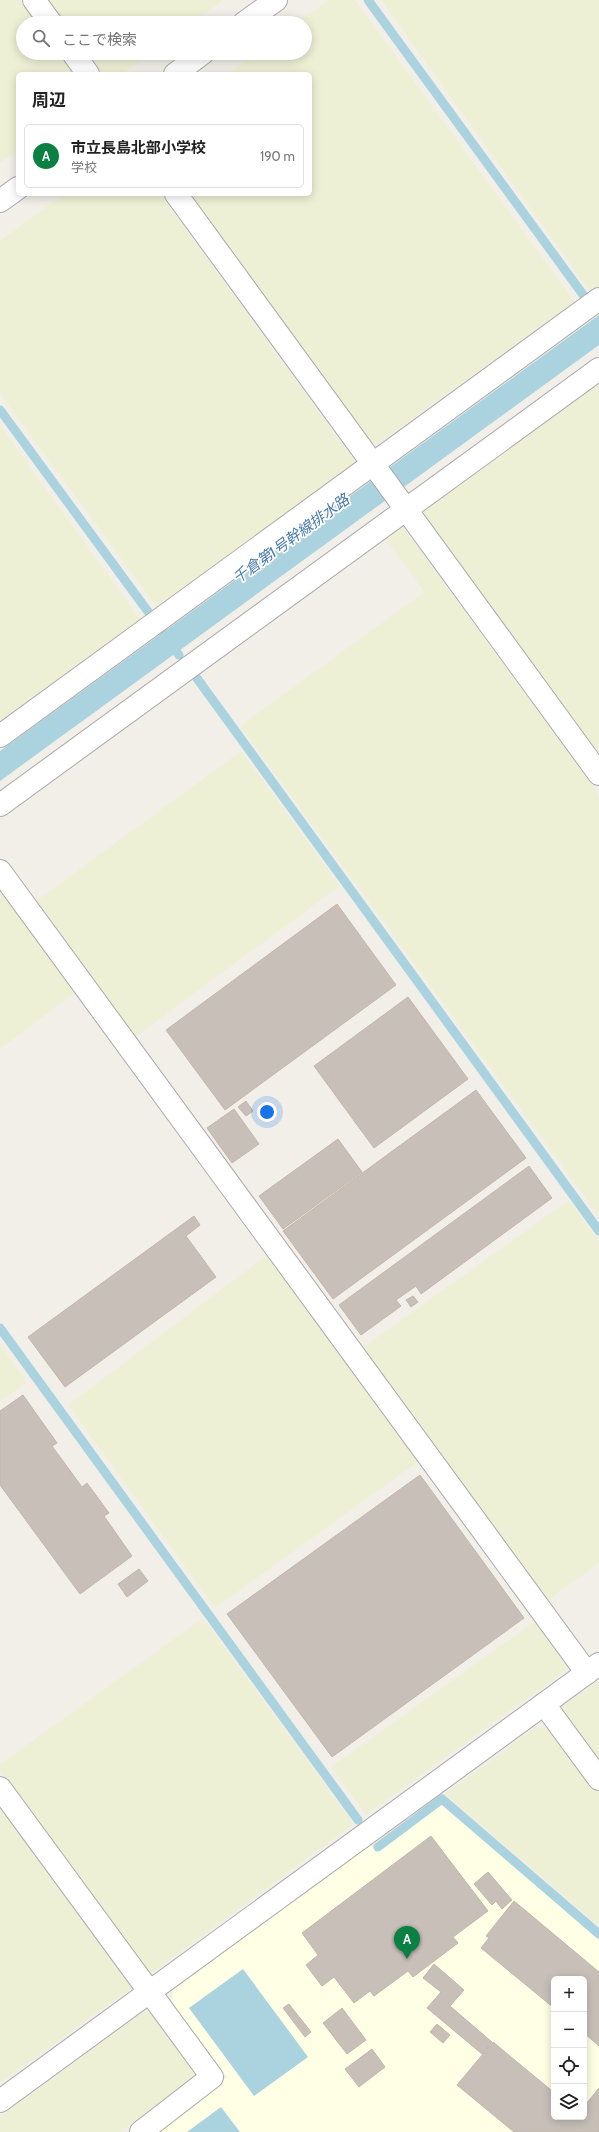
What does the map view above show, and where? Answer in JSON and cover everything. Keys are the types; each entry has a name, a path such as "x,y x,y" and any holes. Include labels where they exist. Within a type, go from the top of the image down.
{"street":[{"path":"34,0 46,16"},
{"path":"254,16 276,0"},
{"path":"78,60 87,72"},
{"path":"178,72 194,60"},
{"path":"0,201 16,189"},
{"path":"177,196 599,774"},
{"path":"0,736 374,466 599,299"},
{"path":"0,804 404,506 599,369"},
{"path":"0,871 593,1668 0,2102"},
{"path":"544,1704 599,1778"},
{"path":"0,1788 212,2077 141,2132"}],"shaded area":[{"path":"0,0 20,0 31,16 16,16 16,60 63,60 72,72 16,72 16,151 0,163"},
{"path":"44,0 223,0 201,16 56,16"},
{"path":"328,0 355,0 575,302 379,442 369,443 187,196 312,196 312,72 230,72 246,60 312,60 312,16 306,16"},
{"path":"381,0 599,0 599,287 591,293"},
{"path":"88,60 141,60 125,72 97,72"},
{"path":"61,196 161,196 356,464 158,609 0,394 0,241"},
{"path":"599,384 599,758 420,514"},
{"path":"0,425 140,619 0,721"},
{"path":"403,527 599,795 599,1216 240,726 424,592 383,535"},
{"path":"241,751 340,886 135,1037 36,901"},
{"path":"0,882 79,990 0,1049"},
{"path":"569,1200 599,1241 599,1563 547,1601 362,1348"},
{"path":"271,1252 422,1459 215,1608 68,1405"},
{"path":"0,1344 27,1382 0,1402"},
{"path":"203,1618 354,1824 149,1975 0,1771 0,1764"},
{"path":"538,1619 569,1660 569,1668 366,1815 331,1767"},
{"path":"599,1680 599,1762 560,1709"},
{"path":"536,1727 552,1730 599,1793 599,1926 445,1794"},
{"path":"0,1803 134,1986 0,2083"},
{"path":"442,1803 599,1940 599,2132 153,2132 227,2077 171,2002 173,1990 370,1844 376,1852"},
{"path":"143,2012 157,2014 201,2073 121,2132 0,2132 0,2117"}],"water":[{"path":"599,315 599,345 0,781 0,751"},
{"path":"243,1969 308,2057 254,2096 189,2008"},
{"path":"221,2107 240,2132 187,2132"}],"building":[{"path":"337,904 396,985 225,1110 166,1030"},
{"path":"408,997 468,1079 374,1148 314,1066"},
{"path":"476,1090 526,1158 333,1299 283,1231"},
{"path":"246,1101 253,1111 246,1116 238,1107"},
{"path":"234,1109 259,1144 232,1163 207,1128"},
{"path":"338,1139 362,1172 283,1229 259,1196"},
{"path":"529,1166 552,1198 421,1294 416,1286 396,1300 401,1306 361,1335 339,1305"},
{"path":"194,1216 200,1225 186,1236 216,1277 65,1387 28,1337"},
{"path":"413,1296 418,1302 411,1307 406,1300"},
{"path":"23,1395 57,1443 52,1446 82,1487 87,1483 109,1513 104,1516 132,1556 80,1594 0,1485 0,1411"},
{"path":"420,1475 524,1618 332,1757 227,1614"},
{"path":"139,1569 148,1581 127,1597 118,1584"},
{"path":"431,1836 488,1911 453,1937 458,1943 413,1977 408,1971 374,1996 370,1991 354,2003 334,1977 322,1986 306,1965 318,1955 302,1933"},
{"path":"488,1872 512,1900 502,1909 496,1901 492,1905 474,1884"},
{"path":"514,1901 599,1972 599,2046 587,2036 587,1976 551,1976 551,2006 481,1948 489,1938 486,1936"},
{"path":"434,1964 464,1990 450,2006 492,2042 482,2054 427,2008 441,1992 423,1978"},
{"path":"289,2004 311,2032 305,2037 283,2008"},
{"path":"342,2008 366,2040 347,2054 323,2023"},
{"path":"437,2024 450,2035 443,2043 430,2032"},
{"path":"493,2042 551,2090 551,2120 587,2120 587,2103 599,2088 599,2132 514,2132 457,2085"},
{"path":"372,2049 385,2067 359,2087 345,2069"}],"waterway":[{"path":"368,0 584,296"},
{"path":"0,410 149,613"},
{"name":"千倉第1号幹線排水路","path":"160,629 179,655"},
{"path":"196,677 599,1231"},
{"path":"0,1328 358,1820"},
{"path":"378,1847 442,1799 599,1934"}],"place":[{"name":"市立長島北部小学校","path":"407,1959"}]}
